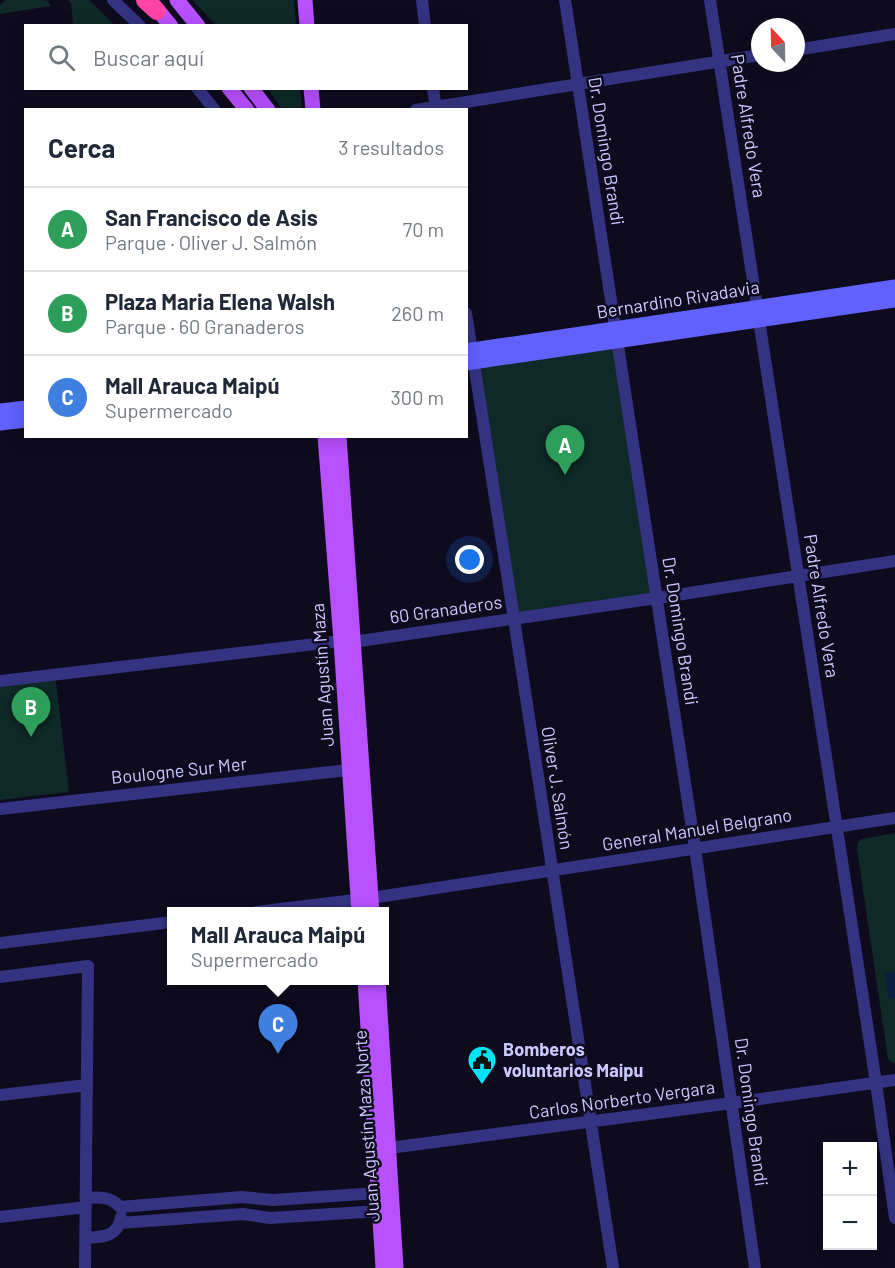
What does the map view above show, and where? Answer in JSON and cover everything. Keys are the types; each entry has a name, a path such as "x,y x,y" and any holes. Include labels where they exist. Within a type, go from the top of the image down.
{"main road":[{"path":"177,0 196,24"},
{"path":"305,0 307,24"},
{"path":"150,4 169,24"},
{"path":"231,90 245,108"},
{"path":"253,90 266,108"},
{"path":"311,90 313,108"},
{"name":"Juan Agustín Maza","path":"325,438 347,641"},
{"path":"339,438 347,641 365,905"},
{"path":"364,985 383,1268"},
{"name":"Juan Agustín Maza Norte","path":"378,985 396,1268"}],"street":[{"path":"113,0 138,24"},
{"path":"422,0 425,24"},
{"name":"Dr. Domingo Brandi","path":"565,0 695,848 755,1268"},
{"name":"Padre Alfredo Vera","path":"710,0 894,1210"},
{"path":"805,49 895,34"},
{"path":"434,90 436,108 751,57"},
{"path":"199,90 213,108"},
{"name":"Bernardino Rivadavia","path":"759,314 895,287"},
{"name":"Bernardino Rivadavia","path":"470,357 759,314 895,300"},
{"name":"Oliver J. Salmón","path":"468,335 514,619 613,1268"},
{"path":"0,411 24,408"},
{"path":"0,423 24,420"},
{"name":"60 Granaderos","path":"0,681 347,641 514,619 895,561"},
{"name":"Boulogne Sur Mer","path":"0,809 355,769"},
{"name":"General Manuel Belgrano","path":"334,907 365,905 552,870 895,818"},
{"path":"0,943 167,922"},
{"path":"0,977 88,966 85,1268"},
{"name":"Carlos Norberto Vergara","path":"389,1148 732,1104 895,1080"},
{"path":"0,1095 87,1085"},
{"path":"120,1207 242,1197 273,1200 378,1193"},
{"path":"0,1217 109,1198 116,1202 120,1207 120,1223 116,1231 107,1236 86,1238"},
{"path":"120,1223 243,1214 270,1218 379,1211"}],"green space":[{"path":"5,0 47,0 51,6 0,14 0,5"},
{"path":"67,0 89,0 114,24 73,24 71,3"},
{"path":"192,0 294,0 296,24 215,24"},
{"path":"269,90 300,90 302,108 281,108"},
{"path":"617,341 657,598 514,619 474,362"},
{"path":"55,674 69,792 0,800 0,681"},
{"path":"895,833 895,1063 893,1063 888,1059 857,849 858,842 862,839"}],"water":[{"path":"895,972 895,998 889,999 885,973"}],"place":[{"name":"San Francisco de Asis","path":"565,475"},
{"name":"Plaza Maria Elena Walsh","path":"31,737"},
{"name":"Mall Arauca Maipú","path":"278,1054"},
{"name":"Bomberos voluntarios Maipu","path":"482,1086"}]}
